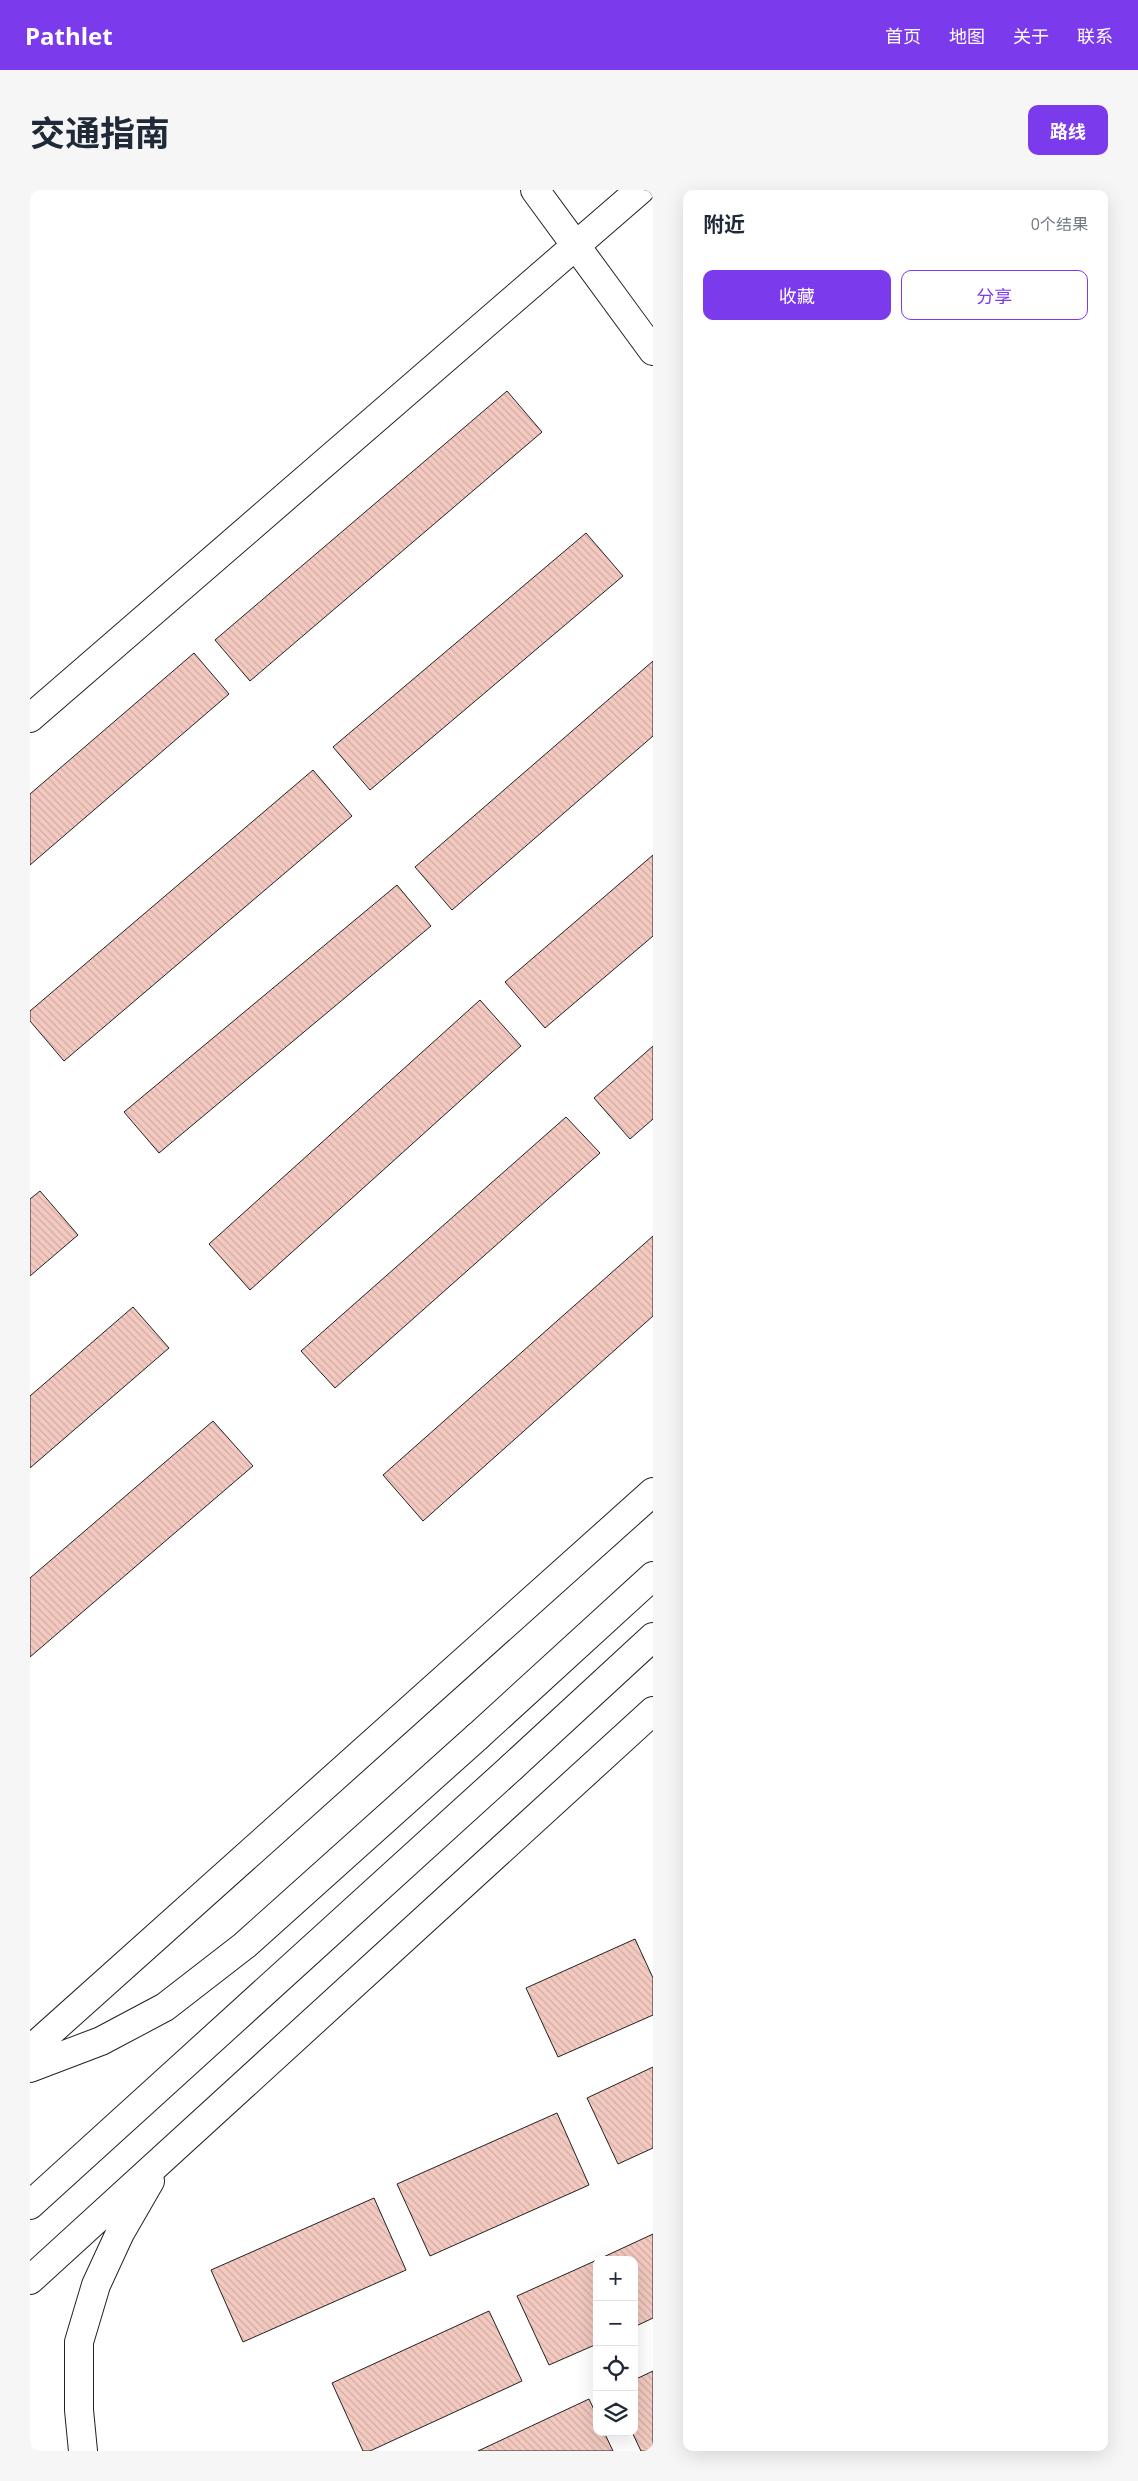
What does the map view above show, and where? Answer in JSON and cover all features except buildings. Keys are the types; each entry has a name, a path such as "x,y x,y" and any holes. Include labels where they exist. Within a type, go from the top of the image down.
{"main road":[{"path":"534,190 653,351"},
{"path":"30,718 640,190"},
{"path":"30,2050 653,1492"},
{"path":"30,2068 101,2041 164,2006 245,1945 653,1576"},
{"path":"30,2205 653,1637"},
{"path":"30,2280 653,1711"},
{"path":"83,2451 78,2342 96,2285 120,2233 166,2156"}]}
